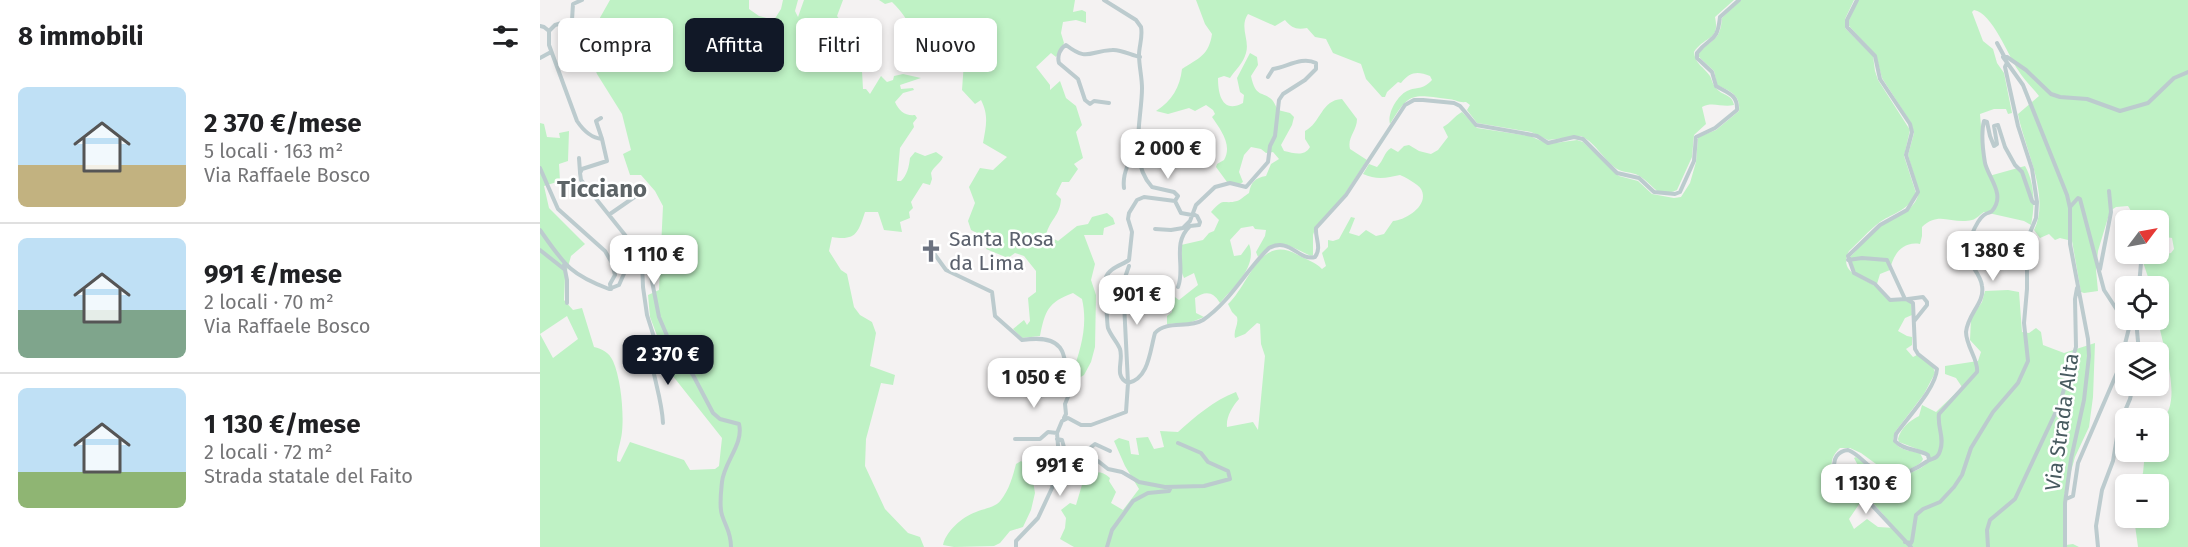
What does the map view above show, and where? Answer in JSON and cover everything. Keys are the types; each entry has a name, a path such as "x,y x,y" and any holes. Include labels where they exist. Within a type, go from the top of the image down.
{"street":[{"path":"549,31 555,25 572,20 573,4 582,0"},
{"path":"1104,0 1134,18 1140,25 1142,88 1138,146 1142,171 1149,184 1155,188 1174,192 1178,196 1175,201 1179,212 1199,218 1198,225 1190,226 1182,237 1179,262 1182,277 1178,287"},
{"path":"1175,201 1144,197 1137,200 1128,219 1132,232 1129,260 1108,273 1106,322 1120,351 1120,374 1128,383 1137,381 1143,374 1155,333 1158,330 1168,326 1194,324 1210,315 1269,248 1280,244 1291,247 1307,258 1315,257 1318,247 1315,231 1319,224 1346,195 1405,105 1414,100 1454,103 1460,106 1476,125 1537,136 1548,143 1574,137 1583,139 1617,172 1639,178 1650,190 1659,194 1680,192 1694,161 1696,136 1715,128 1737,110 1737,101 1734,96 1716,86 1712,72 1697,58 1697,53 1716,36 1720,26 1720,17 1738,0"},
{"path":"1857,0 1847,20 1847,27 1875,56 1880,79 1910,123 1912,132 1906,156 1918,192 1907,210 1880,225 1850,252 1848,260 1854,273 1875,284 1890,300 1923,297 1927,305 1914,320"},
{"path":"540,26 549,31 551,52 577,121 581,128 595,139 602,139"},
{"path":"1997,43 2006,57 2026,70 2051,94 2087,99 2120,111 2148,103 2174,78 2188,72"},
{"path":"1109,103 1094,101 1090,104 1086,101 1078,79 1059,63 1058,57 1061,50 1066,45 1082,55 1112,50 1140,57"},
{"path":"1904,542 1911,543 1912,541 1916,515 1940,502 1954,487 1962,475 1971,447 1993,412 2018,383 2028,361 2024,323 2027,240 2036,218 2037,202 2032,169 2018,126 2007,78 2005,67 2008,64 2004,60 2006,50"},
{"path":"540,58 551,52"},
{"path":"1155,229 1183,228 1193,215 1196,204 1211,189 1230,183 1246,187 1252,179 1257,177 1268,162 1270,146 1275,136 1279,100 1283,94 1305,80 1316,69 1316,63 1307,61 1273,69 1268,77"},
{"name":"Via Strada Alta","path":"2008,64 2017,75 2028,97 2059,172 2070,208 2070,244 2088,339 2089,356 2084,400 2070,459 2064,506 2065,547"},
{"path":"580,173 585,167 608,161 596,121 601,118"},
{"path":"1911,547 1835,469 1834,462 1841,452 1848,450 1878,471 1892,476 1914,470 1929,459 1938,456 1941,450 1942,434 1938,422 1939,414 1978,368 1967,343 1966,332 1969,319 1982,297 1982,284 1968,257 1968,245 1984,214 1992,211 1998,201 1995,184 1986,164 1984,121 1987,122 1989,136 1994,146 1996,144 1994,126 1998,125 2004,147 2022,172 2032,201 2037,202"},
{"path":"1124,188 1123,181 1130,160 1138,146"},
{"path":"540,250 590,282 611,289 619,285 622,279 630,260 627,249 629,240 610,214 584,186 579,158"},
{"path":"540,168 558,209 609,256 615,275 610,284 611,289"},
{"path":"610,214 636,196 635,188"},
{"path":"2100,269 2111,212 2109,191"},
{"path":"2070,208 2075,200 2080,199 2104,290 2115,307"},
{"path":"540,230 564,267 567,280 567,303"},
{"path":"629,240 640,238 648,245 650,271 659,317 674,352 693,375 713,413 720,419 740,424 739,440 724,468 722,482 721,513 729,529 731,547"},
{"path":"627,249 633,258 642,260 647,315 658,350"},
{"path":"933,252 946,270 992,291 995,316 1022,340 1042,338 1055,341 1061,349 1070,394 1065,404 1066,414 1057,433 1059,458 1052,488 1040,515 1016,541 1016,547"},
{"path":"1848,260 1862,258 1887,260 1906,299 1914,306 1916,352 1935,367 1937,372 1928,390 1896,434 1895,441 1928,455 1929,459"},
{"path":"1064,419 1084,426 1124,414 1127,408 1123,283 1129,266"},
{"path":"1106,282 1123,283"},
{"path":"1988,547 1987,530 1990,520 2015,499 2060,403 2076,347 2075,299 2077,288"},
{"path":"2066,499 2073,496 2078,463 2119,368 2128,330"},
{"path":"657,344 650,350 651,364 662,407 663,423"},
{"path":"1033,375 1050,368 1065,368"},
{"path":"1039,391 1033,397 1068,390"},
{"path":"2098,547 2096,526 2098,508 2105,480 2113,461 2119,425 2131,396"},
{"path":"1015,439 1040,439 1048,432 1057,433"},
{"path":"1057,439 1062,440 1065,451 1079,459 1085,456 1095,444 1110,451"},
{"path":"1085,456 1139,482 1172,487 1204,486 1230,479 1228,471 1208,462 1201,453 1178,443"},
{"path":"1107,547 1112,530 1133,501 1148,493 1169,491 1172,487"}],"green space":[{"path":"610,0 749,0 749,9 766,18 685,18 685,72 784,72 784,18 775,18 783,0 798,0 795,11 798,17 804,0 843,0 837,16 838,18 796,18 796,72 862,72 863,89 870,94 881,76 887,82 893,80 894,76 903,74 921,78 900,85 901,89 913,88 914,90 903,93 895,102 903,112 915,115 917,118 913,123 914,127 900,148 897,181 901,181 905,176 910,158 915,152 925,156 936,152 943,157 931,173 930,185 923,183 911,202 913,208 909,212 910,218 900,222 902,232 884,230 878,212 865,212 855,234 846,238 832,237 829,251 841,270 847,274 854,307 860,315 872,322 876,333 870,366 895,375 893,385 881,383 866,439 865,466 885,509 908,533 920,537 924,547 540,547 540,334 540,123 544,124 547,137 560,138 559,133 569,131 568,161 559,164 560,181 544,186 549,208 585,244 571,256 565,278 564,300 573,310 582,308 594,347 607,353 616,368 623,415 617,461 620,462 630,442 684,460 690,470 715,469 719,466 722,438 661,361 664,354 650,317 648,295 659,290 663,206 655,191 641,175 630,175 623,154 631,150 622,114 596,72 673,72 673,18 600,18","holes":["567,316 578,339 553,358 540,334"]},
{"path":"879,0 1075,0 1073,12 1082,10 1086,12 1086,23 1076,20 1063,22 1061,33 1064,43 1056,57 1051,53 1036,67 1050,85 1050,90 1060,81 1066,98 1076,106 1082,125 1076,132 1083,158 1074,164 1078,169 1069,182 1062,182 1056,194 1061,199 1060,205 1046,235 1058,241 1077,226 1088,224 1092,217 1107,213 1113,218 1115,224 1104,228 1103,235 1084,235 1095,264 1091,280 1096,295 1095,347 1091,362 1084,375 1079,378 1072,374 1083,337 1082,299 1073,293 1058,300 1046,314 1040,336 1022,338 1013,329 1024,320 1027,325 1030,321 1028,298 1036,292 1036,271 1024,256 1015,253 1008,258 986,249 991,240 971,230 968,221 975,203 969,187 980,168 993,170 1007,157 983,143 986,116 981,100 975,104 962,90 963,72 997,72 997,18 906,18 892,2 885,4"},
{"path":"1196,0 1734,0 1715,17 1714,34 1694,52 1696,60 1710,76 1714,86 1729,97 1734,105 1702,107 1706,124 1694,135 1692,157 1677,190 1664,193 1656,190 1639,175 1614,167 1592,143 1581,136 1548,140 1531,132 1477,123 1467,110 1470,105 1466,102 1419,96 1407,101 1390,124 1391,110 1400,97 1407,91 1425,86 1432,80 1430,76 1421,73 1411,75 1401,83 1398,82 1385,97 1382,97 1366,79 1361,64 1333,53 1326,39 1315,37 1307,28 1294,28 1285,20 1275,26 1248,14 1244,24 1247,43 1245,57 1230,78 1224,76 1218,78 1220,96 1223,101 1230,106 1243,103 1244,95 1240,92 1237,78 1250,53 1257,57 1258,65 1251,76 1255,88 1270,98 1278,110 1290,113 1294,117 1281,145 1284,151 1298,154 1308,150 1310,147 1305,139 1305,131 1315,123 1325,107 1335,100 1342,99 1357,119 1349,145 1350,149 1367,160 1342,198 1316,226 1313,235 1313,255 1277,244 1265,250 1258,257 1256,252 1266,230 1255,229 1253,226 1241,228 1230,240 1234,256 1241,255 1249,244 1250,261 1243,276 1220,303 1215,296 1209,293 1195,298 1196,313 1204,317 1189,323 1167,324 1167,316 1172,312 1172,295 1179,300 1198,285 1194,273 1184,278 1181,245 1203,240 1214,231 1219,220 1211,212 1221,203 1240,200 1249,193 1254,181 1266,176 1271,164 1279,159 1273,152 1266,153 1261,149 1251,147 1244,155 1239,172 1243,182 1240,184 1227,182 1216,167 1224,160 1227,149 1224,137 1212,117 1215,114 1213,110 1206,105 1195,111 1189,108 1168,114 1156,111 1167,103 1174,93 1182,69 1202,55 1211,41 1212,34 1205,24"},
{"path":"1741,0 1854,0 1845,19 1845,28 1873,56 1878,80 1910,130 1904,156 1916,193 1909,204 1880,222 1849,251 1846,264 1852,273 1877,288 1887,299 1904,300 1911,303 1912,315 1905,318 1898,331 1912,337 1912,345 1906,349 1913,357 1917,355 1933,367 1935,373 1924,394 1895,432 1893,440 1901,448 1920,453 1923,459 1908,470 1887,472 1861,453 1850,448 1840,448 1832,459 1833,473 1864,497 1849,519 1854,529 1867,519 1878,527 1895,528 1859,487 1861,471 1854,458 1856,457 1878,474 1890,477 1910,473 1928,462 1925,452 1899,442 1899,435 1906,425 1919,416 1922,405 1936,412 1962,387 1956,378 1945,374 1945,366 1978,361 1981,352 1970,340 1971,318 1982,302 1985,291 2008,290 2019,292 2022,332 2029,333 2036,328 2041,332 2043,345 2064,353 2095,343 2093,397 2089,427 2075,457 2064,496 2066,545 2073,544 2079,547 1074,547 1060,539 1066,518 1061,510 1070,503 1076,505 1084,478 1097,472 1110,478 1109,481 1116,492 1111,503 1123,510 1139,489 1114,441 1119,438 1129,441 1131,454 1139,455 1136,438 1148,437 1154,449 1164,447 1160,431 1178,432 1212,404 1236,392 1239,399 1230,412 1227,427 1253,422 1258,430 1265,356 1261,344 1260,324 1257,323 1245,334 1235,338 1237,317 1228,304 1257,264 1274,251 1285,250 1322,269 1326,266 1322,253 1328,247 1328,240 1339,239 1351,217 1355,218 1349,233 1359,236 1366,230 1376,236 1384,234 1393,221 1404,218 1415,211 1420,206 1423,195 1421,189 1414,183 1400,175 1382,178 1363,174 1369,164 1377,167 1391,148 1398,152 1404,146 1409,145 1431,154 1438,150 1448,137 1443,127 1462,112 1477,128 1530,136 1548,144 1577,140 1583,142 1619,176 1638,181 1652,194 1681,197 1690,183 1696,162 1698,137 1716,130 1739,111 1736,97 1730,91 1717,85 1714,71 1699,57 1699,53 1718,35 1722,18"},
{"path":"1858,0 2188,0 2188,547 2138,547 2135,528 2169,528 2169,474 2143,474 2144,462 2169,462 2171,390 2169,342 2163,342 2160,330 2169,330 2169,276 2148,276 2144,264 2169,264 2169,253 2174,249 2172,238 2169,238 2169,210 2130,210 2128,206 2116,207 2110,211 2098,251 2096,270 2098,291 2081,292 2072,241 2060,238 2055,240 2049,234 2040,238 2034,230 2040,203 2038,187 2018,114 2039,96 2020,73 1993,26 1981,13 1974,10 1972,12 1983,41 1993,49 1997,63 2004,73 2012,113 2008,114 2006,109 1994,109 1980,114 1983,151 1989,176 2025,166 2031,180 2033,195 2031,225 2024,221 1984,212 1975,219 1965,221 1934,219 1922,227 1920,244 1909,245 1900,250 1890,270 1880,274 1877,284 1855,272 1850,257 1877,229 1909,209 1917,199 1919,192 1908,155 1914,133 1911,123 1882,78 1876,55 1849,26 1849,20"},
{"path":"1021,461 1031,469 1035,493 1031,510 1023,527 1010,531 1000,543 994,546 943,545 947,535 960,521 999,503 1012,478 1016,464"}],"place":[{"name":"Santa Rosa da Lima","path":"931,251"}],"district":[{"name":"Ticciano","path":"602,189"}]}
